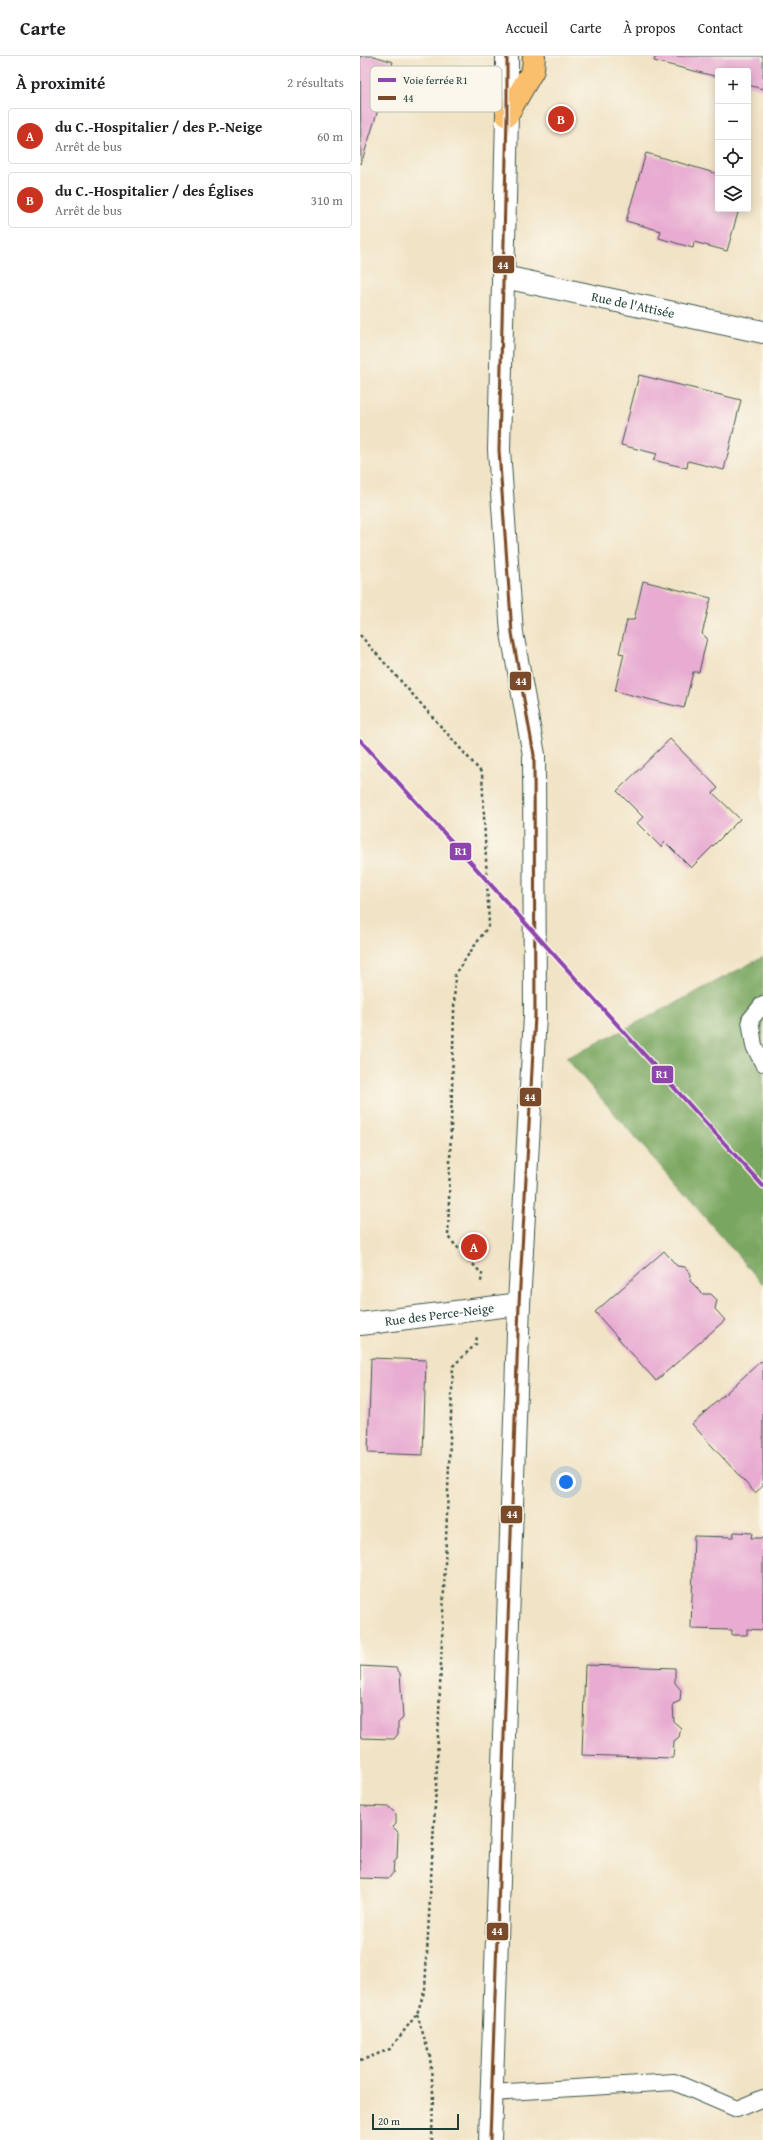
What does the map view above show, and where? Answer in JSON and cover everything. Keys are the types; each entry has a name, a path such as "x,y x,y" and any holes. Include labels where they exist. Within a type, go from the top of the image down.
{"main road":[{"path":"507,114 533,70 534,56"}],"street":[{"path":"490,2140 519,1304 535,1016 534,755 512,632 499,450 507,114 506,56"},
{"name":"Rue de l'Attisée","path":"504,277 763,332"},
{"name":"Rue des Perce-Neige","path":"360,1324 519,1304"}],"lane":[{"path":"763,1004 750,1020 754,1046 763,1063"},
{"path":"492,2092 674,2082 736,2110 763,2098"}],"path":[{"path":"417,2014 430,2056 433,2092 432,2140"}],"green space":[{"path":"763,957 763,1284 566,1058 608,1038"}],"building":[{"path":"360,56 374,56 393,62 392,66 370,66 370,112 377,112 361,164"},
{"path":"656,56 763,56 763,89 751,86 751,68 715,68 715,76 654,61"},
{"path":"646,153 715,173 715,212 738,212 727,251 694,242 693,248 659,238 661,231 626,221"},
{"path":"639,375 741,400 724,470 688,461 687,468 653,460 657,454 621,445"},
{"path":"643,581 711,598 702,634 707,638 699,672 693,672 684,708 615,691 624,654 619,653 627,620 634,620"},
{"path":"670,739 718,788 713,793 740,819 691,868 665,842 661,847 637,823 643,817 617,791"},
{"path":"664,1251 677,1266 685,1267 691,1274 690,1281 703,1294 711,1294 717,1300 715,1309 725,1320 656,1381 595,1312"},
{"path":"371,1358 426,1360 423,1455 368,1453"},
{"path":"761,1361 763,1363 763,1486 755,1493 692,1424"},
{"path":"734,1532 752,1533 751,1538 763,1538 763,1630 747,1629 747,1635 732,1635 732,1630 691,1629 694,1536 733,1537"},
{"path":"585,1665 675,1668 675,1683 681,1690 680,1701 673,1704 674,1722 681,1728 679,1737 674,1741 673,1758 582,1755"},
{"path":"360,1666 396,1668 400,1673 403,1718 398,1723 398,1734 394,1739 360,1738"},
{"path":"360,1806 389,1807 396,1814 396,1824 393,1827 398,1832 397,1859 394,1862 393,1873 388,1879 360,1878"}],"rail line":[{"name":"R1","path":"360,740 763,1186"}],"transit line":[{"name":"44","path":"490,2140 519,1304 535,1016 534,755 512,633 499,450 507,56"}],"place":[{"name":"du C.-Hospitalier / des Églises","path":"561,119"},
{"name":"du C.-Hospitalier / des P.-Neige","path":"474,1247"}]}
